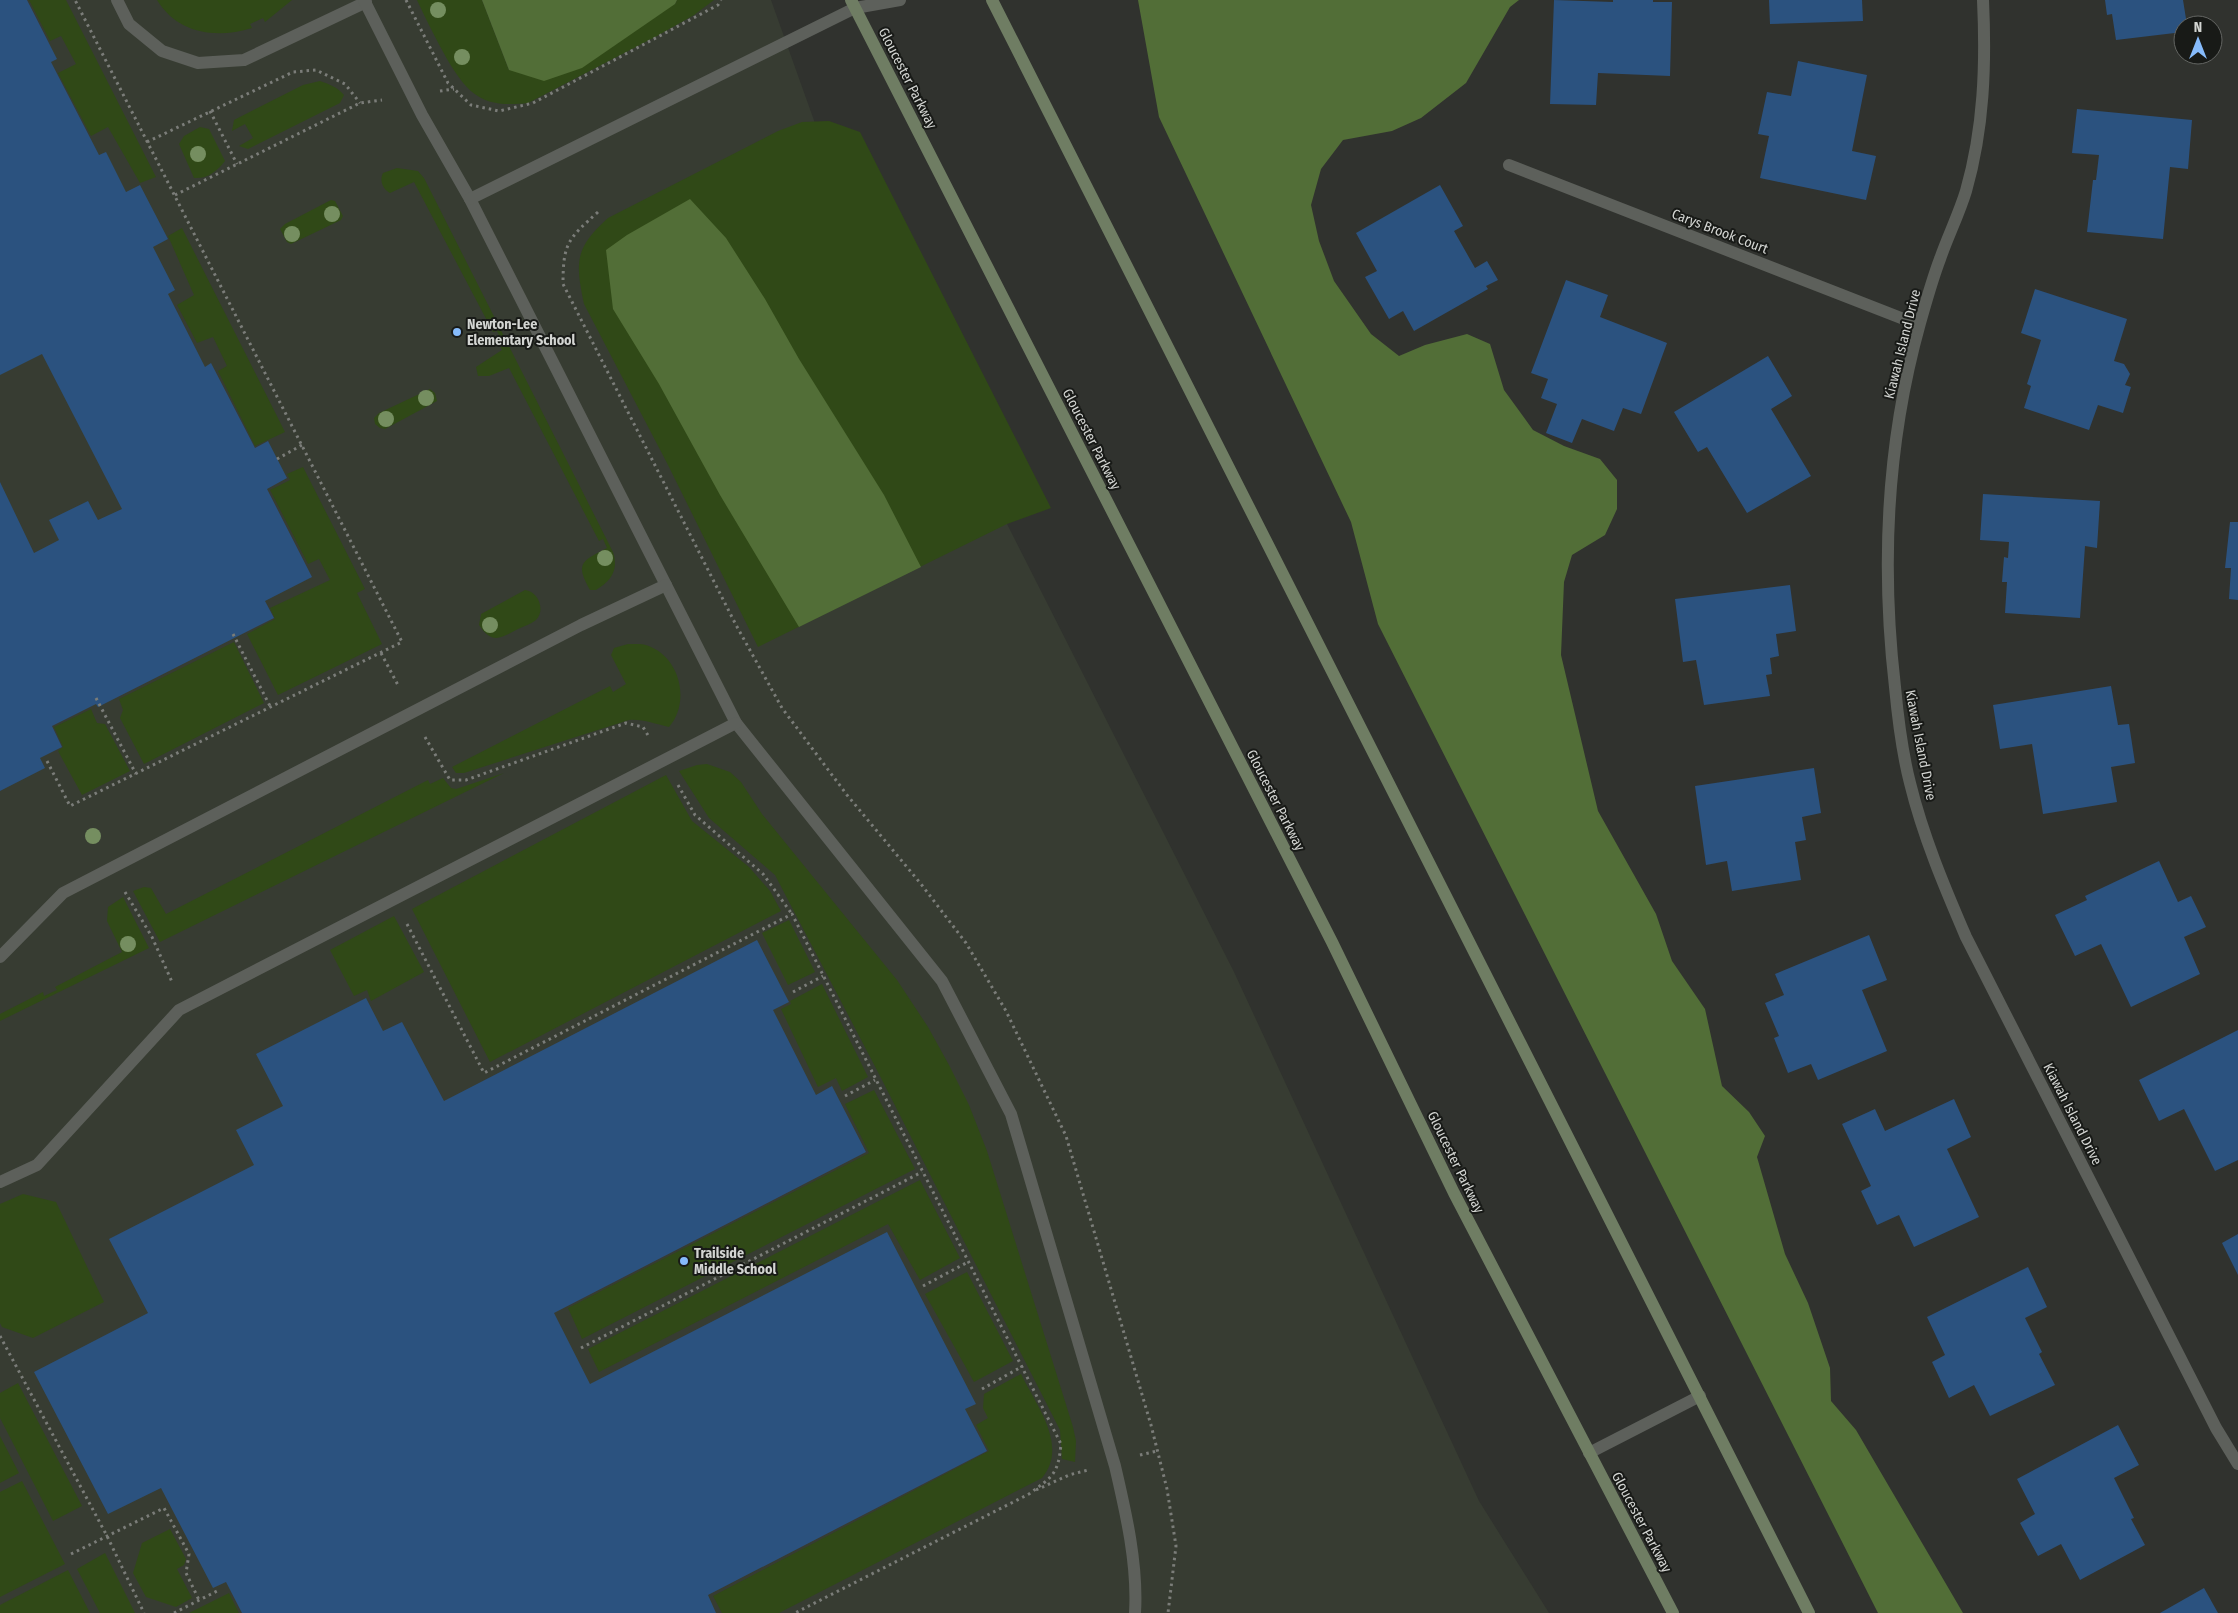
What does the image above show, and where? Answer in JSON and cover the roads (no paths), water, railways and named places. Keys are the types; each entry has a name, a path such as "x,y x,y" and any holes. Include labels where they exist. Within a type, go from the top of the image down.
{"main road":[{"path":"992,0 1809,1613"},
{"name":"Gloucester Parkway","path":"856,3 1322,924 1454,1193 1673,1613"}],"street":[{"path":"118,0 129,24 162,51 198,63 244,60 365,1 412,95 470,199 736,723 942,981 1011,1114 1116,1466 1134,1574 1136,1593 1135,1613"},
{"path":"470,199 856,3 900,0"},
{"name":"Kiawah Island Drive","path":"1983,0 1986,52 1976,150 1965,194 1940,259 1919,325 1898,424 1890,492 1887,566 1888,633 1898,711 1910,782 1932,857 1966,937 2216,1428 2238,1464"},
{"name":"Carys Brook Court","path":"1509,165 1919,325"},
{"path":"0,957 63,893 581,625 666,585"},
{"path":"0,1182 37,1164 179,1010 736,723"},
{"path":"1589,1453 1700,1396"}],"place":[{"name":"Newton-Lee Elementary School","path":"457,332"},
{"name":"Trailside Middle School","path":"684,1261"}]}
